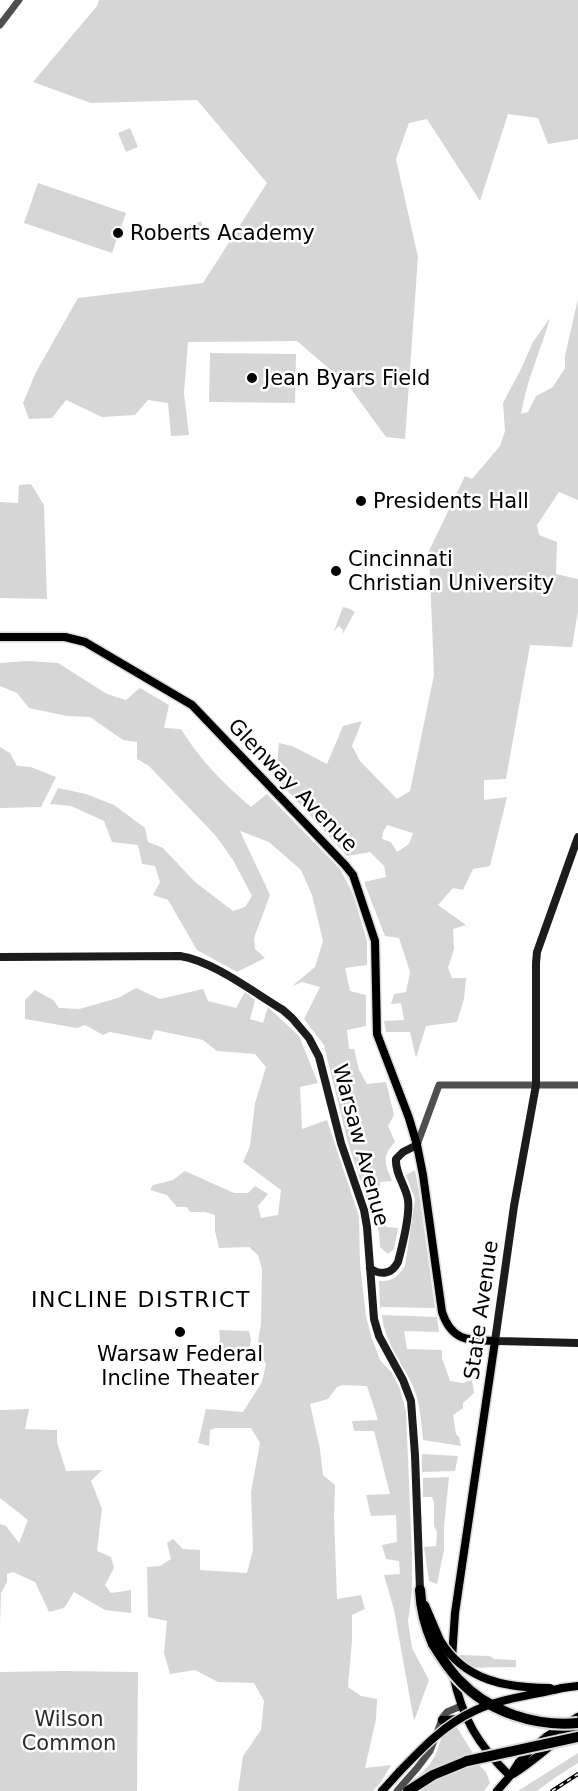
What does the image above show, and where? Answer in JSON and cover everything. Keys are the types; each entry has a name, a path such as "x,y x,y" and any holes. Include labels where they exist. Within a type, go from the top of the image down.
{"highway":[{"path":"420,1590 425,1624 437,1642 442,1659 460,1682 494,1706 515,1715 541,1722 578,1724"},
{"path":"408,1791 433,1775 467,1761 578,1737"}],"main road":[{"name":"Glenway Avenue","path":"0,637 65,637 85,642 192,705 350,870 375,940 377,1034 410,1118 417,1145 442,1312 451,1330 462,1338 472,1341 495,1341"},
{"name":"State Avenue","path":"510,1776 481,1745 466,1719 453,1673 452,1642 513,1206 536,1085 537,952 578,837"},
{"name":"Warsaw Avenue","path":"0,957 180,956 194,958 283,1010 309,1038 319,1057 340,1143 364,1210 374,1319 379,1336 404,1380 411,1401 420,1590"},
{"path":"370,1268 378,1272 388,1272 398,1262 408,1207 406,1193 396,1168 396,1159 403,1152 417,1145"},
{"path":"495,1341 578,1343"},
{"path":"437,1642 467,1668 484,1678 514,1687 562,1688"},
{"path":"382,1791 437,1734 468,1714 492,1704 578,1686"},
{"path":"497,1791 530,1751 546,1737 578,1717"},
{"path":"442,1720 466,1719"},
{"path":"510,1776 527,1766 578,1724"}],"street":[{"path":"0,25 19,0"},
{"path":"417,1145 439,1085 578,1085"},
{"path":"397,1791 430,1751 447,1712 461,1706"}],"green space":[{"path":"99,0 578,0 578,139 548,144 538,118 508,114 480,201 427,119 409,123 396,159 418,257 405,439 386,437 348,385 297,341 188,342 184,393 189,435 171,436 168,403 148,400 135,415 102,417 66,400 52,418 29,419 23,403 36,372 78,298 203,283 267,183 197,100 91,103 33,82 97,6"},
{"path":"130,128 138,147 126,152 118,133"},
{"path":"38,183 126,213 112,253 24,223"},
{"path":"201,221 203,233 190,239 185,238 182,230"},
{"path":"578,299 578,500 559,492 537,525 539,535 557,542 556,574 578,579 578,611 572,647 530,645 506,779 484,780 484,800 507,797 490,866 473,869 463,890 453,888 438,905 466,925 453,929 454,949 448,968 452,978 466,978 464,999 457,1022 426,1026 416,1058 410,1032 386,1032 384,1021 404,1020 401,1003 391,1004 394,994 406,992 410,972 399,938 385,936 364,882 386,877 384,866 370,852 347,856 267,768 277,766 279,743 292,746 327,764 343,726 362,721 352,746 360,761 397,799 410,791 434,675 429,551 465,476 472,479 500,446 505,431 503,403 533,342 550,318 521,414 528,412 536,396 553,387 565,368 565,356","holes":["387,825 413,833 409,844 397,852 391,842 382,839"]},
{"name":"Jean Byars Field","path":"210,353 296,354 295,403 209,402"},
{"path":"31,484 44,505 47,599 0,598 0,502 18,503 19,485"},
{"path":"343,607 355,612 342,635 343,630 339,626 334,631"},
{"path":"28,661 58,663 107,694 126,700 140,688 169,705 164,728 181,729 213,771 251,807 267,794 340,869 353,894 367,941 367,965 345,968 350,991 366,995 366,1026 347,1030 349,1049 354,1049 359,1070 367,1084 386,1082 394,1115 388,1126 395,1142 386,1156 392,1181 380,1182 380,1196 366,1197 348,1143 324,1045 304,1019 320,987 302,982 291,987 315,967 323,941 312,895 301,870 269,842 240,831 270,895 254,938 255,949 265,958 237,972 197,950 168,900 153,895 160,882 155,866 142,864 138,845 112,842 104,821 71,806 50,804 58,788 86,794 114,805 145,828 148,842 163,848 195,882 233,911 245,907 252,896 233,860 216,836 149,766 137,759 137,742 123,740 90,717 67,716 29,708 17,693 0,686 0,663"},
{"path":"0,747 10,753 17,766 31,767 56,777 41,807 0,808"},
{"path":"136,988 160,999 203,989 208,1001 236,1008 245,992 255,1000 250,1019 263,1023 268,1007 299,1036 318,1083 300,1087 302,1129 327,1120 359,1217 360,1264 366,1316 380,1360 392,1373 400,1389 406,1412 412,1556 412,1591 408,1621 412,1648 429,1680 414,1721 394,1610 384,1575 400,1574 399,1561 386,1559 382,1545 397,1542 396,1515 371,1516 366,1495 390,1494 374,1431 354,1431 352,1421 378,1420 367,1386 343,1385 337,1387 328,1399 310,1404 323,1475 335,1485 337,1599 361,1595 365,1609 352,1615 348,1687 361,1696 377,1699 376,1719 365,1768 391,1765 373,1791 238,1791 243,1756 261,1730 264,1701 254,1683 218,1682 195,1670 170,1674 164,1653 167,1621 148,1617 147,1567 160,1566 171,1559 167,1543 173,1539 183,1549 200,1550 200,1570 247,1573 253,1550 251,1492 260,1443 251,1428 216,1428 210,1430 209,1446 198,1443 206,1409 243,1412 262,1382 266,1364 257,1348 261,1323 262,1269 258,1255 249,1247 219,1248 215,1231 215,1215 190,1212 187,1207 177,1207 167,1195 150,1190 153,1185 173,1180 185,1171 234,1193 248,1193 255,1186 268,1194 258,1206 261,1218 278,1215 281,1190 243,1162 250,1146 255,1103 266,1067 255,1054 217,1051 203,1040 155,1030 151,1040 110,1032 103,1035 85,1025 77,1028 25,1019 25,1000 35,990 53,1000 59,1008 79,1009 118,998"},
{"path":"415,1170 435,1308 380,1307 379,1281 394,1278 405,1266 415,1199 406,1175"},
{"path":"372,1214 385,1214 386,1227 398,1228 394,1249 388,1254 380,1247 379,1232"},
{"path":"382,1315 437,1317 439,1332 404,1331 407,1349 442,1350 442,1358 450,1381 463,1383 472,1380 474,1393 463,1403 463,1408 453,1415 456,1434 461,1446 423,1440 415,1391 389,1342"},
{"path":"219,1330 249,1331 251,1340 249,1350 218,1349"},
{"path":"29,1409 25,1429 57,1430 57,1442 66,1471 102,1470 91,1481 102,1509 97,1551 111,1557 114,1568 105,1585 111,1593 131,1590 131,1613 105,1610 74,1592 64,1608 49,1612 35,1582 13,1572 7,1574 7,1582 1,1593 0,1627 0,1524 6,1526 19,1543 28,1520 0,1498 0,1410"},
{"path":"422,1454 458,1456 455,1471 422,1472"},
{"path":"449,1477 444,1550 437,1584 429,1581 424,1547 436,1546 437,1532 434,1526 432,1497 423,1497 423,1478"},
{"path":"460,1655 516,1660 516,1667 461,1668"},
{"name":"Wilson Common","path":"0,1672 138,1672 137,1791 0,1791"},
{"path":"456,1726 474,1755 414,1781 430,1764 443,1734"},
{"path":"578,1753 578,1763 537,1791 518,1791"},
{"path":"477,1763 486,1772 490,1783 484,1791 418,1791 450,1772"}],"railway":[{"path":"552,1791 578,1774"}],"place":[{"name":"Roberts Academy","path":"118,233"},
{"name":"Jean Byars Field","path":"252,378"},
{"name":"Presidents Hall","path":"361,501"},
{"name":"Cincinnati Christian University","path":"336,571"},
{"name":"Warsaw Federal Incline Theater","path":"180,1332"}],"district":[{"name":"INCLINE DISTRICT","path":"141,1299"}]}
